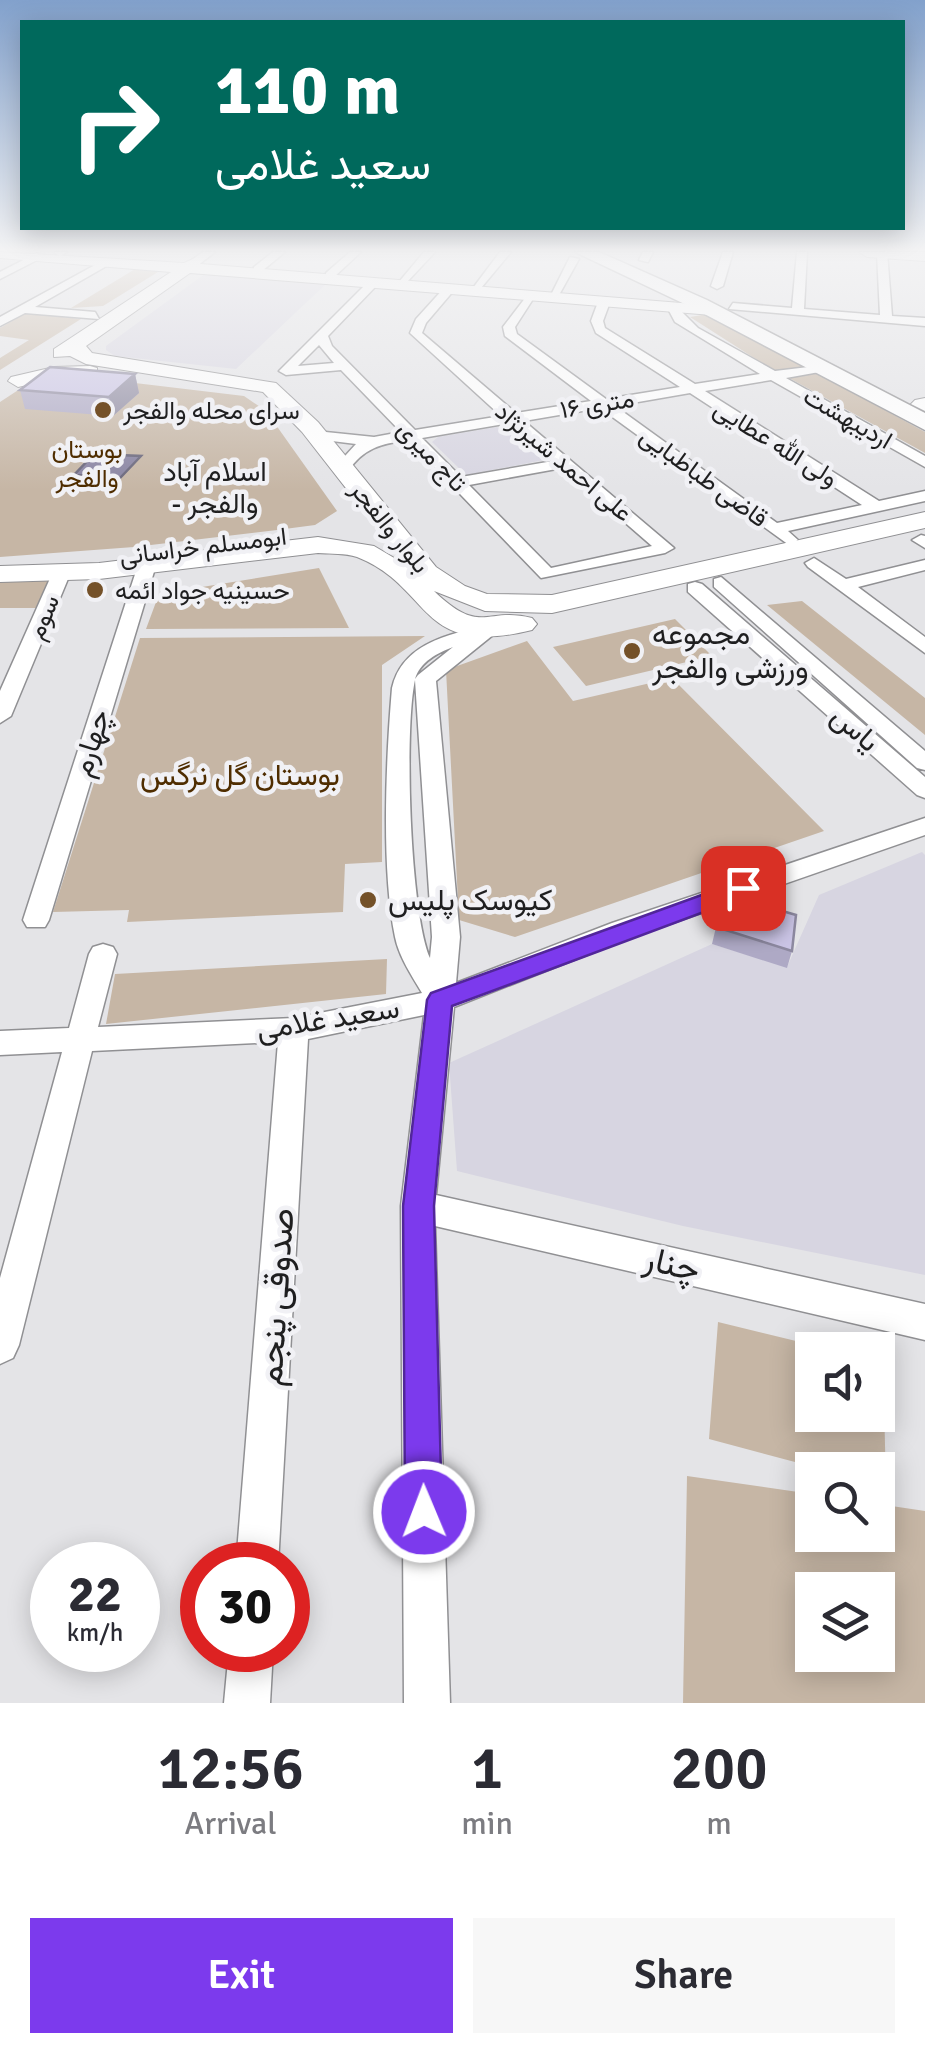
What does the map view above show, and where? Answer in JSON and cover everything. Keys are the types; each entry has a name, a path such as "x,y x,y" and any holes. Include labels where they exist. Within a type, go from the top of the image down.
{"main road":[{"path":"15,373 73,331"},
{"path":"15,373 93,331"},
{"path":"757,331 882,401 922,410"},
{"path":"764,331 922,410"},
{"name":"بلوار والفجر","path":"81,340 77,352 86,358 269,387 316,434 405,548 445,589 492,606 552,604 924,542"},
{"name":"بلوار والفجر","path":"15,373 78,372 212,386 254,396 291,432 345,504 328,529 367,552 447,620 486,631 701,579 924,542"},
{"name":"ابومسلم خراسانی","path":"0,565 65,562 328,529 405,548"},
{"name":"ابومسلم خراسانی","path":"0,574 61,574 148,565 328,529"}],"street":[{"path":"324,331 286,370 344,366"},
{"name":"علی احمد شیرنژاد","path":"417,331 666,548 547,574"},
{"name":"قاضی طباطبایی","path":"510,331 511,336 782,534 877,507"},
{"name":"ولی الله عطایی","path":"602,331 877,507"},
{"name":"اردیبهشت","path":"695,331 925,462"},
{"name":"تاج میری","path":"321,334 326,347 547,574"},
{"name":"۱۶ متری","path":"316,434 374,441 820,368"},
{"path":"342,468 356,450 374,441"},
{"path":"458,482 566,463"},
{"path":"877,507 925,496"},
{"path":"843,585 924,542"},
{"path":"814,563 925,647"},
{"name":"چهارم","path":"36,920 148,565"},
{"name":"سوم","path":"0,716 61,574"},
{"name":"یاس","path":"701,579 925,762"},
{"name":"یاس","path":"701,579 925,790"},
{"path":"440,1000 409,939 399,714 404,674 420,657 438,646 486,631"},
{"path":"427,1703 418,1206 446,937 425,679 486,631"},
{"name":"سعید غلامی","path":"0,1043 294,1030 440,1000 622,930 925,826"},
{"path":"0,1344 103,954"},
{"name":"صدوقی پنجم","path":"259,1542 294,1030"},
{"name":"چنار","path":"418,1206 925,1322"},
{"path":"247,1703 249,1672"}],"shaded area":[{"path":"126,331 276,331 236,369 115,356 106,346"},
{"path":"497,427 506,434 515,433 544,460 466,475 432,442 438,437"},
{"path":"94,454 141,456 120,478 74,475"},
{"path":"922,852 925,1275 683,1226 457,1171 449,1063 712,944 787,967 819,895"}],"green space":[{"path":"0,331 61,331 0,370 0,358 29,340 0,336"},
{"path":"713,331 740,331 925,432 925,453"},
{"name":"بوستان والفجر","path":"68,375 244,396 266,411 337,511 315,525 134,547 0,557 0,402 32,381"},
{"path":"319,568 349,628 146,629 159,594"},
{"path":"58,579 45,608 0,608 0,580"},
{"path":"802,601 925,698 925,735 767,605"},
{"name":"مجموعه ورزشی والفجر","path":"675,619 712,656 586,686 553,647"},
{"name":"بوستان گل نرگس","path":"425,636 382,665 382,862 345,864 343,912 127,922 129,910 53,912 140,638"},
{"path":"527,641 573,701 672,678 824,831 515,937 459,920 446,670"},
{"path":"387,959 386,994 106,1024 115,974"},
{"path":"718,1322 795,1341 795,1432 885,1432 885,1452 795,1452 795,1462 709,1439"},
{"path":"687,1476 795,1492 795,1552 895,1552 895,1507 925,1511 925,1703 683,1703"}],"building":[{"path":"50,367 135,374 109,397 20,390"},
{"path":"772,908 796,915 792,951 716,927"}],"place":[{"name":"سرای محله والفجر","path":"103,410"},
{"name":"حسینیه جواد ائمه","path":"95,590"},
{"name":"مجموعه ورزشی والفجر","path":"632,651"},
{"name":"کیوسک پلیس","path":"368,900"}],"district":[{"name":"اسلام آباد - والفجر","path":"215,488"}],"route":[{"path":"424,1512 418,1206 440,1000 743,888"}]}
